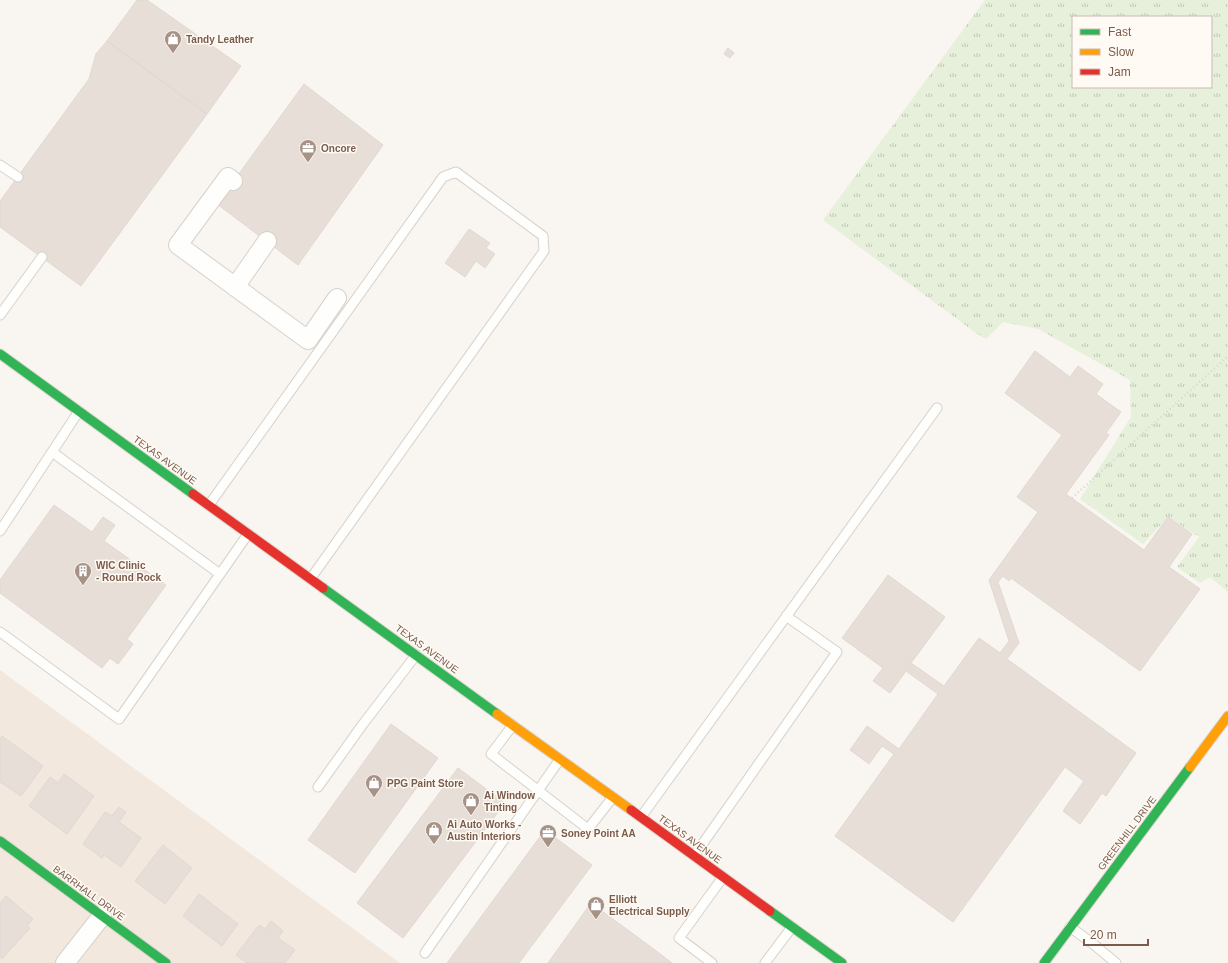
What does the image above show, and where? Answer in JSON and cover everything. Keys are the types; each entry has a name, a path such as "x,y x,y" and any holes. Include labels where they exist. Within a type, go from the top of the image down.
{"street":[{"path":"233,181 228,177 178,245 308,340 337,298"},
{"path":"235,287 267,241"},
{"name":"TEXAS AVENUE","path":"0,354 842,963"},
{"name":"GREENHILL DRIVE","path":"1044,963 1228,716"},
{"name":"BARRHALL DRIVE","path":"0,841 166,963"},
{"path":"65,963 102,916"}],"lane":[{"path":"0,164 18,177"},
{"path":"209,505 443,177 456,172 543,236 544,251 311,578"},
{"path":"0,315 42,257"},
{"path":"641,817 937,408"},
{"path":"0,531 79,411"},
{"path":"52,452 220,574"},
{"path":"0,632 119,719 248,534"},
{"path":"694,856 837,652 786,616"},
{"path":"318,787 416,655"},
{"path":"513,725 491,754 588,829 613,797"},
{"path":"425,953 560,759"},
{"path":"712,963 679,938 723,877"},
{"path":"765,963 792,927"},
{"path":"1070,927 1116,963"}],"path":[{"path":"1072,498 1228,356"}],"shaded area":[{"path":"0,670 400,963 0,963"}],"green space":[{"path":"985,0 1228,0 1228,592 1210,577 1200,583 1177,567 1199,537 1168,517 1143,544 1080,499 1131,417 1130,380 1038,329 1003,322 986,339 823,220"}],"building":[{"name":"Tandy Leather","path":"137,0 147,0 241,66 207,114 107,41"},
{"path":"107,41 207,114 81,286 0,227 0,201 89,79 96,54"},
{"path":"728,48 734,53 730,58 724,54"},
{"name":"Oncore","path":"304,84 383,145 298,265 217,204"},
{"path":"469,229 490,243 486,248 495,254 485,268 476,261 465,277 445,263"},
{"path":"1035,351 1070,377 1078,366 1103,384 1096,394 1121,412 1106,433 1109,435 1066,494 1144,550 1168,517 1192,534 1169,567 1200,589 1140,671 1011,578 1009,581 1003,576 998,582 1019,643 1007,659 1136,753 1106,796 1102,793 1080,824 1063,811 1084,781 1065,767 953,922 835,836 894,754 882,746 869,764 850,750 867,726 899,749 938,694 906,671 890,693 873,681 883,668 842,638 888,575 945,617 911,663 944,686 979,638 1000,653 1009,641 989,580 1038,512 1017,497 1062,435 1005,393"},
{"name":"WIC Clinic - Round Rock","path":"54,505 92,532 103,517 115,525 104,541 166,585 127,639 133,644 118,664 110,658 102,668 0,593 0,580"},
{"name":"PPG Paint Store","path":"391,724 438,758 355,873 308,840"},
{"path":"2,736 43,766 21,796 0,782 0,739"},
{"path":"458,768 505,803 403,938 357,903"},
{"path":"64,774 94,796 67,834 29,806 50,777 58,783"},
{"path":"119,807 126,812 119,822 141,838 121,867 104,855 102,858 83,844 105,812 112,816"},
{"path":"545,830 592,865 519,963 447,963"},
{"path":"163,845 192,868 165,904 135,881"},
{"path":"199,894 238,924 222,946 183,916"},
{"path":"6,896 33,919 27,926 30,928 2,959 0,957 0,903"},
{"name":"Elliott Electrical Supply","path":"591,903 651,947 672,963 548,963"},
{"path":"271,921 283,931 278,938 295,950 285,963 247,963 236,955 259,925 265,929"}],"traffic: fast":[{"path":"0,354 193,494"},
{"path":"323,588 497,714"},
{"path":"1044,963 1190,767"},
{"path":"0,841 166,963"},
{"path":"770,911 842,963"}],"traffic: slow":[{"path":"497,714 631,810"},
{"path":"1190,767 1228,716"}],"traffic: jam":[{"path":"193,494 323,588"},
{"path":"631,810 770,911"}],"place":[{"name":"Tandy Leather","path":"173,54"},
{"name":"Oncore","path":"308,163"},
{"name":"WIC Clinic - Round Rock","path":"83,586"},
{"name":"PPG Paint Store","path":"374,798"},
{"name":"Ai Window Tinting","path":"471,816"},
{"name":"Ai Auto Works - Austin Interiors","path":"434,845"},
{"name":"Soney Point AA","path":"548,848"},
{"name":"Elliott Electrical Supply","path":"596,920"}]}
